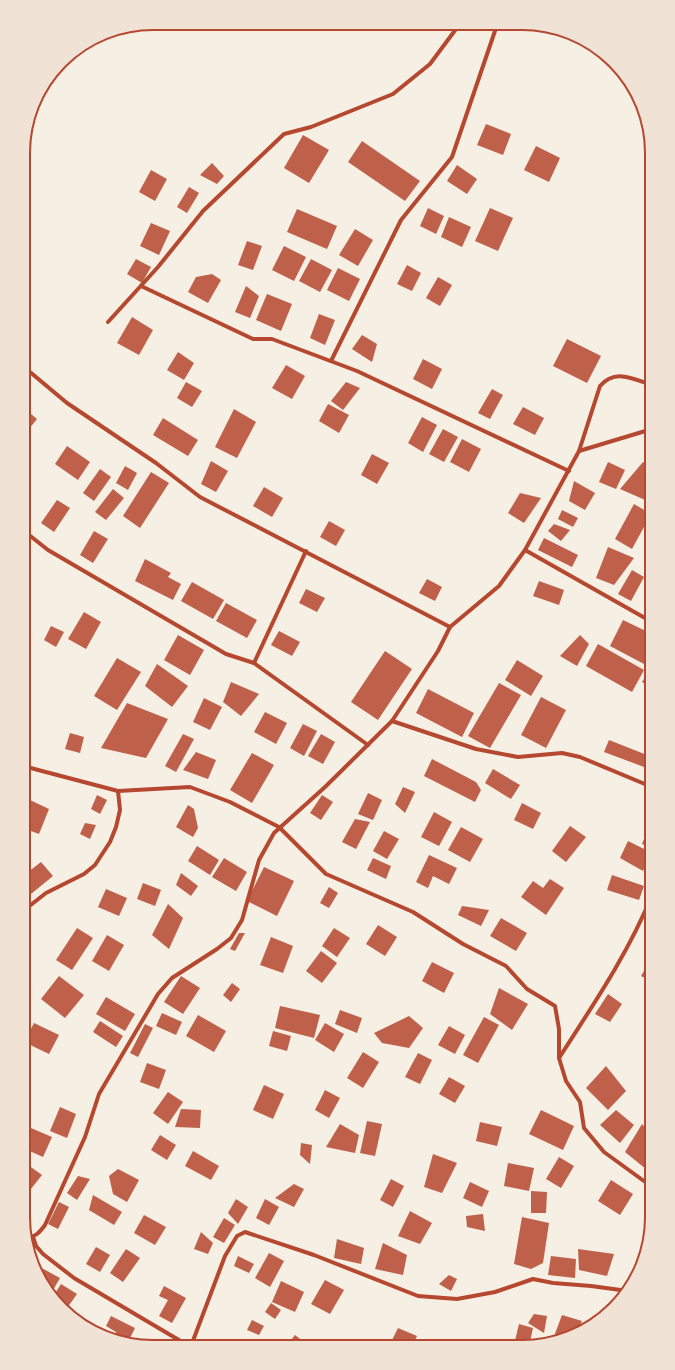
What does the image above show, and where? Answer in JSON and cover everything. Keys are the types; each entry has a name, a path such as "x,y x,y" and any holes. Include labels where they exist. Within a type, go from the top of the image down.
{"street":[{"path":"108,322 141,286 203,210 284,134 310,127 393,94 430,64 455,30"},
{"path":"331,361 401,220 452,157 495,30"},
{"path":"141,286 253,339 272,339 357,371 569,471"},
{"path":"30,372 67,403 156,463 200,497 450,627"},
{"path":"180,1340 74,1278 43,1254 36,1246 33,1237 39,1233 45,1225 55,1204 85,1136 99,1094 158,994 172,978 217,949 238,930 259,860 274,833 326,787 392,721 438,651 450,627 500,586 525,550 579,451 600,386 605,380 614,375 628,376 645,382"},
{"path":"579,451 645,432"},
{"path":"30,536 48,550 226,654 254,663 368,745"},
{"path":"525,550 645,618"},
{"path":"254,663 306,551"},
{"path":"392,721 476,749 518,758 562,753 580,757 645,784"},
{"path":"30,768 118,791 190,787 230,802 280,827 326,874 413,912 464,944 506,966 527,989 555,1006 559,1029 559,1058 566,1081 580,1102 584,1128 604,1152 645,1182"},
{"path":"30,906 46,894 84,874 95,865 110,842 116,828 120,810 118,791"},
{"path":"559,1058 608,984 639,928 645,913"},
{"path":"192,1340 225,1256 237,1236 245,1232 314,1256 418,1296 457,1299 495,1292 533,1279 553,1283 621,1290"}],"building":[{"path":"486,124 511,134 503,155 477,145"},
{"path":"303,135 329,150 309,183 284,168"},
{"path":"362,141 420,181 405,201 348,162"},
{"path":"536,146 560,158 549,182 524,170"},
{"path":"212,163 224,176 217,184 200,175"},
{"path":"457,165 477,179 467,194 447,181"},
{"path":"151,170 167,179 155,201 139,192"},
{"path":"189,187 199,193 187,213 177,207"},
{"path":"428,208 444,216 436,234 420,226"},
{"path":"490,208 513,218 498,251 475,241"},
{"path":"297,209 337,226 327,249 287,232"},
{"path":"449,217 471,227 462,247 441,237"},
{"path":"151,223 170,231 159,255 140,246"},
{"path":"355,229 373,240 358,266 339,255"},
{"path":"247,241 262,246 253,270 238,265"},
{"path":"284,246 306,257 294,281 272,270"},
{"path":"136,259 151,267 142,283 127,274"},
{"path":"311,259 332,270 320,292 299,281"},
{"path":"407,265 421,273 412,291 397,284"},
{"path":"338,268 360,279 349,301 327,290"},
{"path":"212,274 221,280 208,303 188,292 196,277"},
{"path":"438,277 452,285 440,306 426,298"},
{"path":"246,286 259,296 250,318 235,312"},
{"path":"267,294 292,304 281,331 256,320"},
{"path":"319,314 335,320 325,345 310,338"},
{"path":"132,317 153,330 139,355 117,343"},
{"path":"362,335 377,344 372,362 352,349"},
{"path":"567,339 601,356 587,383 553,366"},
{"path":"178,352 194,363 184,380 167,370"},
{"path":"423,359 442,369 432,389 413,379"},
{"path":"286,365 305,376 292,399 272,388"},
{"path":"186,382 202,391 192,407 177,398"},
{"path":"346,382 360,388 343,410 331,401"},
{"path":"492,389 503,395 490,419 478,413"},
{"path":"328,404 349,415 339,433 319,421"},
{"path":"523,407 544,418 535,435 513,424"},
{"path":"234,409 256,422 237,458 215,447"},
{"path":"30,413 37,419 30,428"},
{"path":"422,417 437,425 423,452 408,443"},
{"path":"163,418 198,440 188,456 153,435"},
{"path":"443,429 458,437 444,462 429,454"},
{"path":"462,439 481,449 469,472 450,462"},
{"path":"67,446 90,462 78,480 55,464"},
{"path":"372,454 389,463 377,484 361,475"},
{"path":"211,461 228,471 216,492 201,484"},
{"path":"608,462 625,470 616,489 599,482"},
{"path":"643,462 645,463 645,500 620,489"},
{"path":"125,466 137,473 128,490 116,483"},
{"path":"100,469 111,477 94,501 83,493"},
{"path":"151,472 169,483 140,528 123,516"},
{"path":"574,481 595,493 585,510 569,501"},
{"path":"264,487 283,498 272,517 253,506"},
{"path":"113,489 124,498 106,520 95,512"},
{"path":"520,493 541,498 524,523 508,513"},
{"path":"57,500 70,508 54,532 41,523"},
{"path":"634,504 645,510 645,525 632,549 615,539"},
{"path":"562,510 578,518 573,527 558,519"},
{"path":"329,521 345,530 336,546 320,537"},
{"path":"554,524 570,530 561,541 548,531"},
{"path":"94,531 108,539 93,563 80,555"},
{"path":"544,538 578,555 572,567 538,550"},
{"path":"608,547 634,558 614,585 596,578"},
{"path":"145,559 171,573 168,577 181,584 173,600 135,581"},
{"path":"632,570 644,577 631,601 618,594"},
{"path":"427,579 442,587 435,601 419,593"},
{"path":"539,581 564,590 559,605 533,596"},
{"path":"192,582 224,600 213,619 181,601"},
{"path":"306,589 325,598 317,612 299,603"},
{"path":"226,603 257,620 247,638 216,621"},
{"path":"84,612 101,622 86,649 68,639"},
{"path":"623,620 645,631 645,662 644,664 610,646"},
{"path":"51,626 64,632 56,647 44,640"},
{"path":"279,631 300,642 292,656 271,645"},
{"path":"178,635 204,650 190,675 164,660"},
{"path":"580,635 589,644 577,666 560,656"},
{"path":"598,644 644,670 632,692 586,666"},
{"path":"385,651 412,669 378,720 351,702"},
{"path":"117,658 141,672 117,710 94,696"},
{"path":"517,660 543,676 531,696 505,680"},
{"path":"157,664 188,686 172,707 145,686"},
{"path":"231,682 259,694 241,716 223,702"},
{"path":"499,683 521,695 490,748 468,736"},
{"path":"428,689 474,713 462,737 416,713"},
{"path":"541,697 566,710 546,748 521,735"},
{"path":"204,698 222,707 210,730 193,722"},
{"path":"127,703 168,719 146,758 101,748"},
{"path":"265,712 287,723 276,744 254,732"},
{"path":"303,724 317,731 304,756 290,748"},
{"path":"70,733 84,737 80,753 65,749"},
{"path":"183,734 194,739 176,772 165,766"},
{"path":"321,734 335,742 323,764 308,756"},
{"path":"609,740 645,754 645,767 604,752"},
{"path":"196,752 216,760 208,779 183,770"},
{"path":"252,753 274,765 252,803 230,790"},
{"path":"432,759 476,782 481,790 475,802 424,776"},
{"path":"493,769 520,785 511,799 485,783"},
{"path":"403,787 415,792 405,813 395,804"},
{"path":"368,793 382,800 373,820 358,814"},
{"path":"97,795 107,800 100,814 91,809"},
{"path":"322,795 333,802 321,820 310,813"},
{"path":"30,800 49,809 39,834 30,831"},
{"path":"522,803 541,813 533,829 514,820"},
{"path":"188,805 194,809 198,828 193,837 176,827"},
{"path":"434,812 452,822 439,846 421,837"},
{"path":"355,819 370,822 356,849 342,842"},
{"path":"85,823 96,825 90,839 80,834"},
{"path":"570,826 586,837 566,862 552,851"},
{"path":"461,827 483,839 470,862 448,850"},
{"path":"384,831 399,839 387,859 373,851"},
{"path":"645,836 645,845 642,844"},
{"path":"628,841 645,850 645,867 643,871 620,858"},
{"path":"197,846 219,860 210,875 188,861"},
{"path":"429,855 457,868 449,884 433,876 428,888 416,882"},
{"path":"224,858 247,872 236,891 212,877"},
{"path":"373,858 391,866 386,879 367,870"},
{"path":"41,862 53,876 31,894 30,871"},
{"path":"264,867 294,881 277,916 247,901"},
{"path":"181,873 198,886 191,896 176,885"},
{"path":"612,875 644,886 639,900 607,890"},
{"path":"550,879 564,888 546,915 521,897 533,881 543,888"},
{"path":"143,883 161,890 155,906 137,899"},
{"path":"329,887 338,893 329,908 320,903"},
{"path":"106,889 127,898 119,916 98,907"},
{"path":"168,904 183,918 169,949 152,935"},
{"path":"462,906 489,910 481,926 458,915"},
{"path":"501,918 527,933 516,951 490,936"},
{"path":"378,925 397,937 385,956 366,944"},
{"path":"77,928 93,938 72,970 56,960"},
{"path":"334,928 350,938 337,957 322,946"},
{"path":"239,933 245,933 235,951 230,949"},
{"path":"107,935 124,945 109,971 92,961"},
{"path":"271,937 293,946 283,973 260,965"},
{"path":"321,951 337,963 322,983 306,971"},
{"path":"432,962 454,973 444,993 422,981"},
{"path":"645,969 645,978 641,976"},
{"path":"59,976 84,995 65,1018 41,999"},
{"path":"181,976 200,988 183,1014 164,1002"},
{"path":"232,983 240,989 231,1002 223,995"},
{"path":"499,988 528,1004 512,1030 490,1014"},
{"path":"608,994 622,1004 610,1022 595,1014"},
{"path":"106,997 135,1014 125,1031 96,1014"},
{"path":"280,1006 320,1015 314,1038 275,1028"},
{"path":"340,1010 362,1018 357,1033 335,1024"},
{"path":"162,1013 182,1022 176,1035 156,1026"},
{"path":"198,1015 226,1031 214,1052 186,1036"},
{"path":"409,1016 423,1028 409,1048 382,1043 374,1033"},
{"path":"484,1017 499,1025 478,1063 463,1055"},
{"path":"100,1021 123,1036 116,1047 93,1032"},
{"path":"34,1023 59,1035 49,1054 30,1045 30,1031"},
{"path":"325,1023 344,1034 334,1052 315,1040"},
{"path":"145,1024 153,1028 138,1057 130,1053"},
{"path":"449,1026 465,1035 455,1054 438,1045"},
{"path":"273,1031 291,1036 287,1051 269,1046"},
{"path":"363,1052 379,1062 363,1088 347,1078"},
{"path":"418,1053 432,1060 420,1084 405,1077"},
{"path":"147,1063 166,1070 159,1089 140,1082"},
{"path":"606,1066 626,1091 608,1110 586,1088"},
{"path":"449,1077 465,1086 455,1103 439,1094"},
{"path":"264,1085 284,1094 273,1119 253,1110"},
{"path":"325,1090 340,1098 329,1118 315,1110"},
{"path":"168,1092 183,1102 168,1124 153,1113"},
{"path":"60,1107 76,1114 67,1138 50,1131"},
{"path":"181,1109 201,1110 200,1128 175,1127"},
{"path":"541,1110 574,1126 563,1150 529,1134"},
{"path":"616,1110 634,1125 620,1143 600,1125"},
{"path":"367,1121 382,1124 375,1156 360,1153"},
{"path":"480,1122 502,1127 497,1146 476,1141"},
{"path":"340,1124 359,1135 355,1153 326,1147"},
{"path":"642,1124 645,1127 645,1168 625,1152"},
{"path":"30,1128 52,1137 43,1157 30,1151"},
{"path":"160,1135 176,1145 167,1160 151,1150"},
{"path":"301,1143 312,1145 310,1164 300,1155"},
{"path":"193,1151 219,1166 211,1180 185,1166"},
{"path":"433,1154 457,1163 442,1193 424,1187"},
{"path":"559,1157 574,1166 561,1188 546,1179"},
{"path":"508,1163 534,1168 529,1191 504,1186"},
{"path":"30,1166 42,1175 30,1190"},
{"path":"118,1169 139,1180 127,1202 113,1194 109,1176"},
{"path":"78,1176 90,1179 77,1200 67,1193"},
{"path":"391,1179 404,1186 393,1207 380,1200"},
{"path":"611,1180 633,1194 620,1215 598,1201"},
{"path":"470,1182 489,1191 482,1207 463,1198"},
{"path":"294,1184 304,1189 294,1207 275,1198"},
{"path":"531,1191 547,1192 546,1213 531,1213"},
{"path":"93,1195 122,1212 114,1225 89,1210"},
{"path":"236,1199 248,1207 238,1224 228,1213"},
{"path":"265,1199 279,1207 269,1225 256,1218"},
{"path":"59,1202 69,1207 58,1229 48,1224"},
{"path":"410,1211 432,1223 420,1244 398,1236"},
{"path":"483,1214 485,1231 467,1227 466,1216"},
{"path":"144,1215 166,1227 155,1245 134,1233"},
{"path":"522,1217 549,1223 543,1263 531,1269 514,1264"},
{"path":"224,1218 235,1225 224,1243 213,1237"},
{"path":"201,1232 213,1243 208,1254 194,1249"},
{"path":"337,1239 364,1248 361,1264 334,1258"},
{"path":"383,1243 407,1255 403,1275 375,1269"},
{"path":"96,1247 110,1255 100,1272 86,1264"},
{"path":"126,1249 140,1258 123,1282 110,1273"},
{"path":"578,1249 614,1254 607,1276 579,1270"},
{"path":"269,1253 284,1261 270,1287 255,1278"},
{"path":"238,1256 254,1264 249,1273 234,1266"},
{"path":"551,1256 576,1259 575,1278 548,1275"},
{"path":"42,1268 60,1278 54,1289"},
{"path":"449,1275 457,1279 451,1291 439,1284"},
{"path":"325,1280 344,1290 330,1314 311,1304"},
{"path":"281,1281 304,1292 295,1312 272,1302"},
{"path":"61,1284 77,1294 68,1306 56,1293"},
{"path":"164,1286 186,1298 172,1323 159,1316 168,1300 159,1296"},
{"path":"271,1303 281,1310 275,1319 265,1312"},
{"path":"534,1314 547,1316 544,1333 528,1323"},
{"path":"562,1315 582,1321 581,1324 576,1327 554,1335"},
{"path":"111,1316 135,1328 130,1338 115,1334 116,1332 106,1326"},
{"path":"252,1320 264,1326 259,1335 247,1330"},
{"path":"519,1324 533,1328 530,1340 515,1340"},
{"path":"398,1328 417,1336 415,1340 392,1340"},
{"path":"295,1335 301,1340 291,1340"}]}
